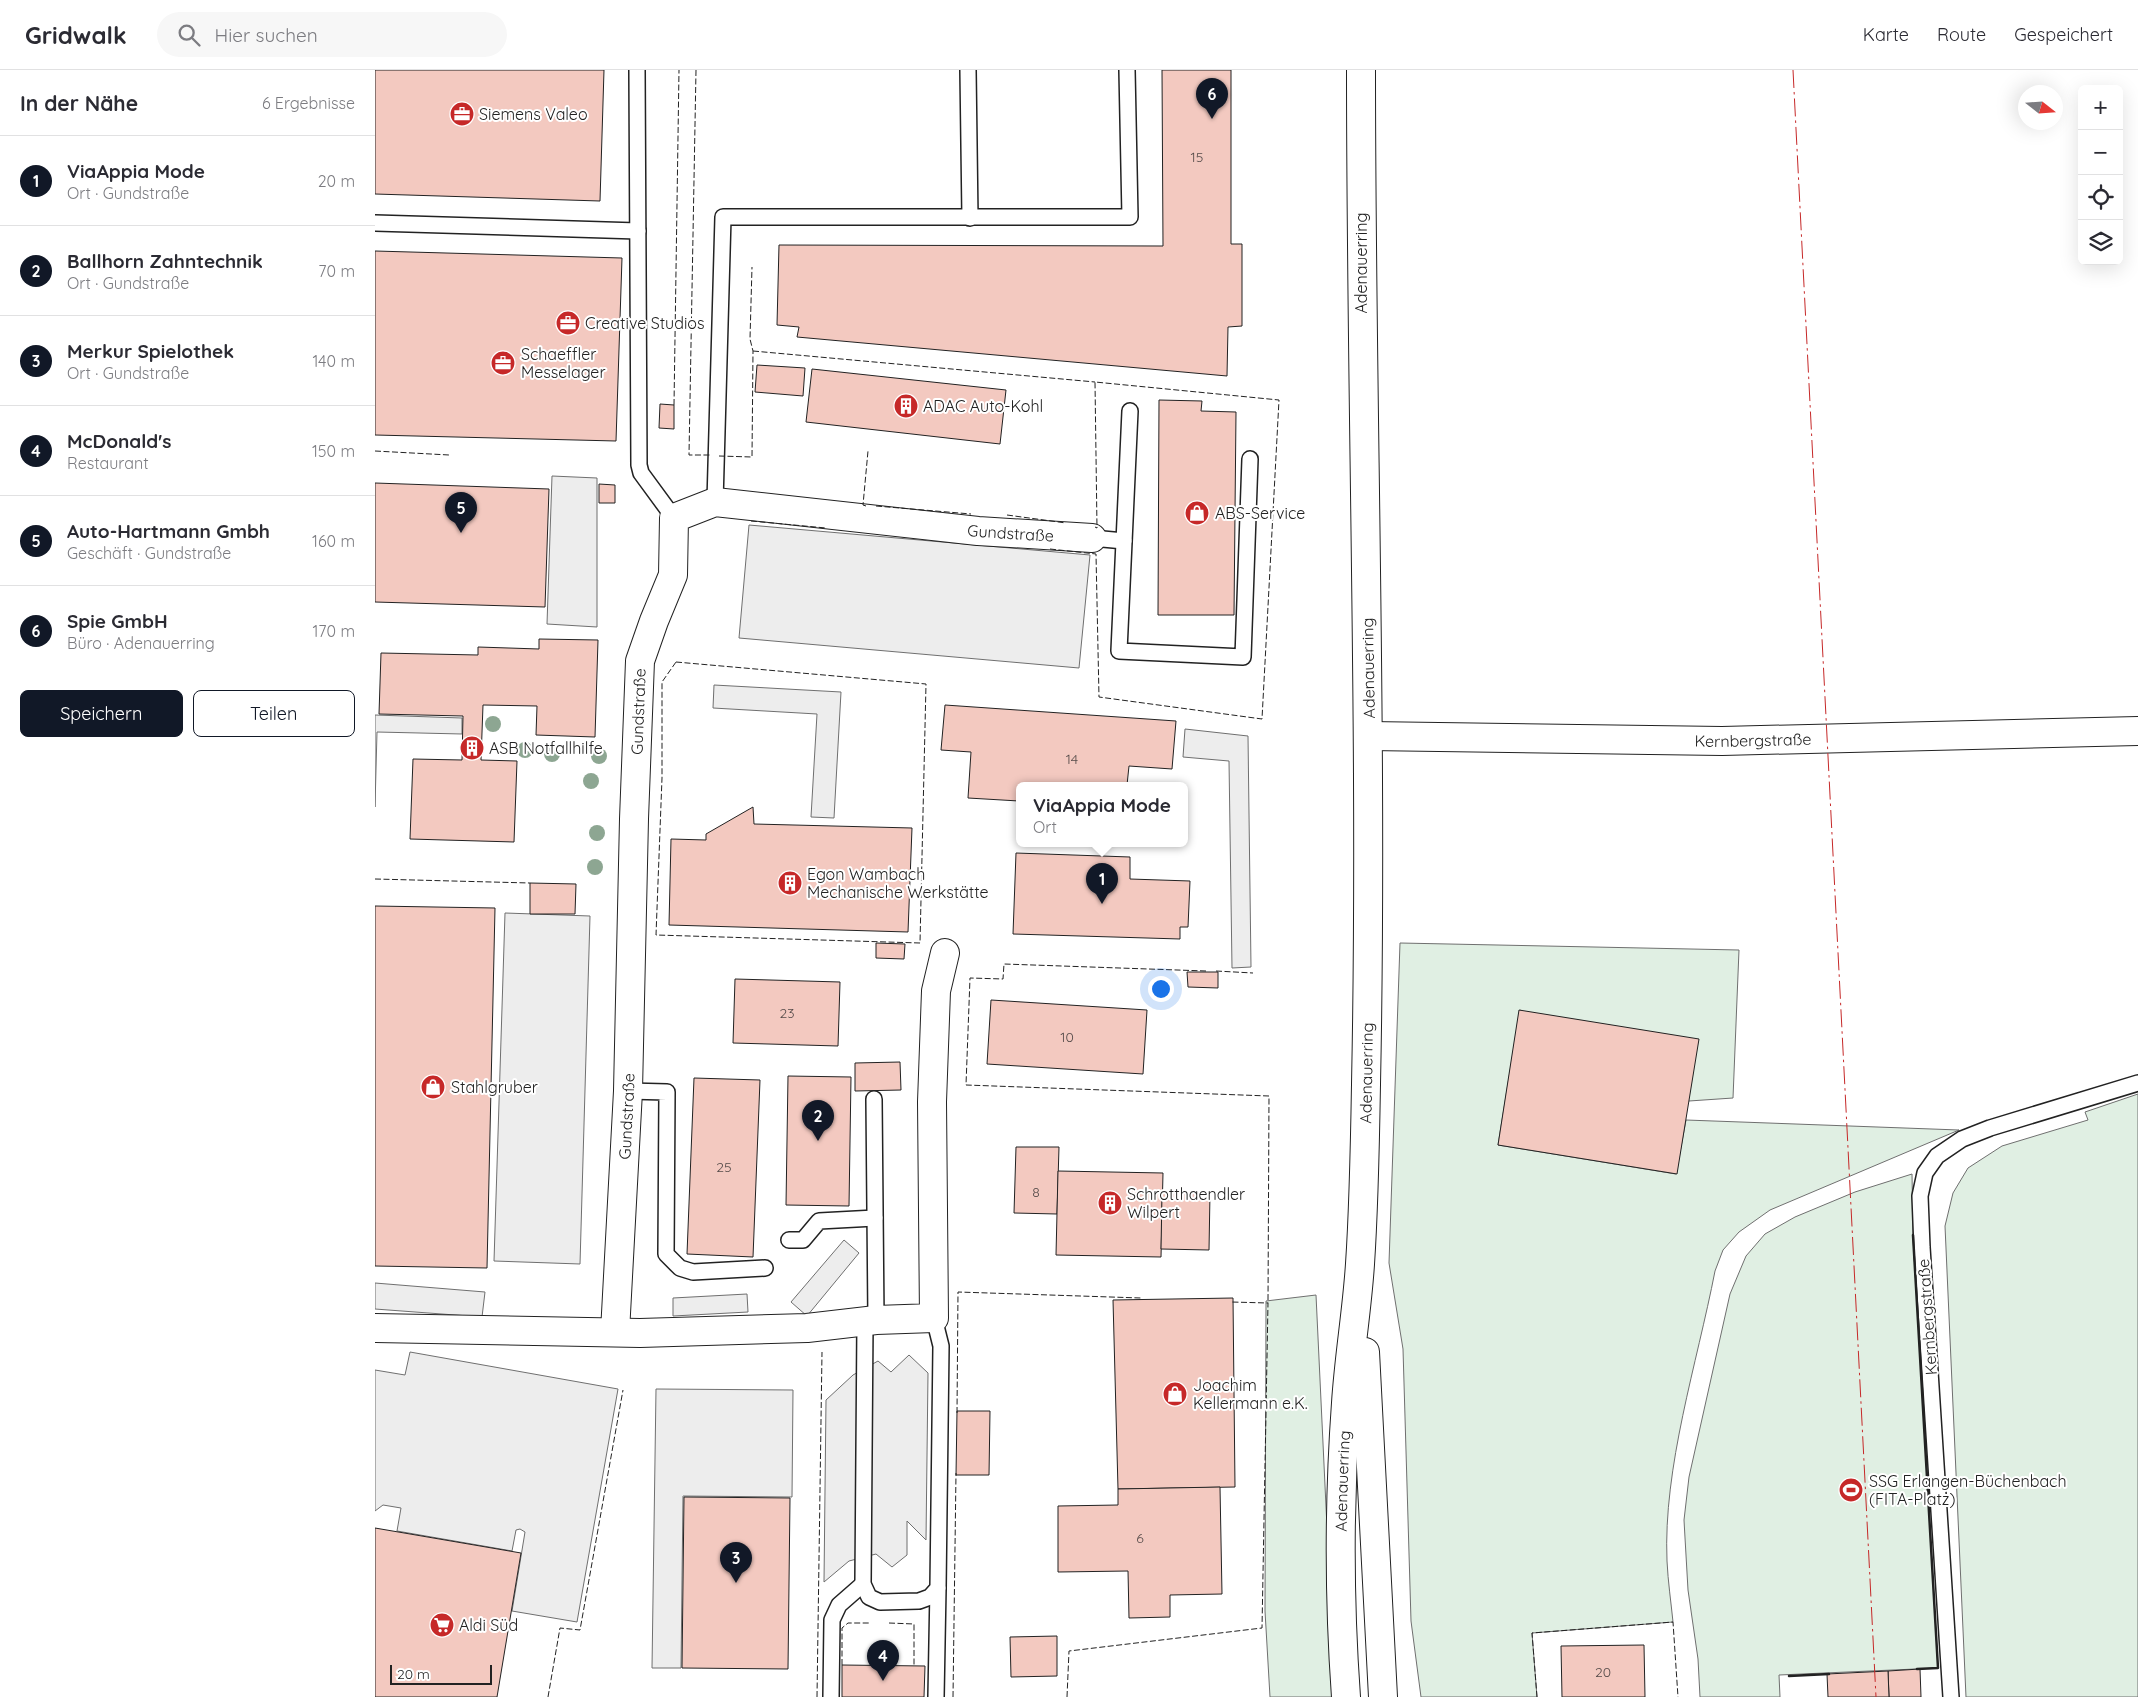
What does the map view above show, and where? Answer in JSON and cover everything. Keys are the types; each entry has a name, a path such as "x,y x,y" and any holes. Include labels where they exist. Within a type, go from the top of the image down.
{"street":[{"name":"Adenauerring","path":"1346,1697 1342,1641 1342,1508 1345,1403 1360,1266 1366,1086 1369,736 1361,291 1361,70"},
{"name":"Gundstraße","path":"615,1332 627,1091 633,848 641,661 673,574 674,518 715,502 978,531 1092,538"},
{"name":"Kernbergstraße","path":"1369,736 1722,741 2138,731"},
{"path":"375,1328 615,1332 807,1328 870,1321 934,1318 933,1084 936,991 945,953"},
{"name":"Adenauerring","path":"1360,1266 1383,1697"}],"lane":[{"path":"637,70 639,466 641,473 674,518"},
{"path":"968,70 970,218"},
{"path":"715,502 723,218 1130,217 1127,70"},
{"path":"375,223 638,231"},
{"path":"1130,411 1119,651 1243,657 1250,459"},
{"path":"1092,538 1124,541"},
{"name":"Kernbergstraße","path":"1951,1697 1922,1247 1920,1196 1925,1173 1937,1156 1962,1139 1990,1128 2138,1083"},
{"path":"627,1091 667,1092 666,1254 680,1268 693,1272 765,1268"},
{"path":"874,1099 875,1218 870,1321 863,1584 869,1596 881,1602 919,1601 930,1597 938,1588"},
{"path":"789,1240 803,1240 819,1221 875,1218"},
{"path":"934,1318 941,1346 936,1697"},
{"path":"831,1697 832,1620 839,1605 863,1584"}],"green space":[{"path":"1400,943 1739,950 1733,1098 1689,1101 1520,1010 1498,1145 1676,1174 1686,1120 1959,1130 1770,1210 1739,1232 1723,1250 1715,1271 1691,1379 1670,1489 1667,1561 1673,1622 1532,1633 1537,1697 1421,1697 1411,1621 1403,1349 1389,1263"},
{"path":"2138,1094 2138,1697 1966,1697 1945,1226 1953,1193 1968,1168 2002,1146 2088,1120 2085,1112"},
{"name":"SSG Erlangen-Büchenbach (FITA-Platz)","path":"1912,1174 1913,1235 1938,1668 1779,1675 1780,1697 1700,1697 1698,1659 1688,1590 1684,1520 1689,1477 1730,1294 1746,1256 1765,1234 1795,1217 1855,1192"},
{"path":"1316,1295 1335,1697 1270,1697 1265,1611 1266,1301"}],"shaded area":[{"path":"552,476 597,478 597,627 547,624"},
{"path":"749,525 1090,555 1079,668 739,638"},
{"path":"714,685 841,692 834,818 811,817 817,714 713,708"},
{"path":"375,715 462,718 462,734 377,732 375,807"},
{"path":"1185,729 1248,736 1251,967 1232,968 1229,761 1183,757"},
{"path":"505,913 590,916 580,1264 494,1261"},
{"path":"844,1240 859,1253 807,1316 791,1302"},
{"path":"375,1283 485,1292 482,1317 375,1309"},
{"path":"747,1294 748,1312 673,1316 673,1298"},
{"path":"410,1352 618,1389 577,1622 512,1611 525,1532 520,1529 516,1530 512,1551 397,1531 401,1508 383,1505 375,1511 375,1370 405,1375"},
{"path":"909,1355 928,1373 926,1540 907,1521 907,1555 892,1567 876,1554 849,1561 824,1582 826,1400 853,1375 878,1361 891,1372"},
{"path":"656,1389 793,1390 792,1497 683,1496 681,1668 652,1668"}],"building":[{"path":"375,70 604,70 600,201 375,194"},
{"path":"1162,70 1231,70 1231,244 1242,244 1242,326 1228,327 1227,376 797,337 799,327 777,325 779,245 1163,246"},
{"path":"375,251 622,258 616,441 375,435"},
{"path":"757,365 805,368 803,396 755,392"},
{"name":"ADAC Auto-Kohl","path":"812,369 1006,390 1000,444 806,422"},
{"name":"ABS-Service","path":"1159,400 1202,401 1201,411 1236,412 1234,615 1158,615"},
{"path":"660,404 674,405 674,429 659,428"},
{"path":"375,483 549,489 545,607 375,602"},
{"path":"599,484 615,485 615,503 599,503"},
{"name":"ASB Notfallhilfe","path":"539,639 598,640 595,737 536,735 537,706 483,705 481,760 517,761 514,842 410,839 413,759 462,760 463,716 379,714 381,653 478,655 478,647 539,649"},
{"path":"945,705 1176,721 1172,769 1129,766 1127,782 1016,782 1016,801 968,798 971,752 941,750"},
{"name":"Egon Wambach Mechanische Werkstätte","path":"753,807 754,824 912,828 908,932 669,925 671,839 706,840 706,834"},
{"path":"1016,853 1130,857 1130,879 1190,881 1188,927 1180,927 1180,939 1013,934"},
{"path":"530,883 576,884 575,914 530,914"},
{"name":"Stahlgruber","path":"375,906 495,908 487,1268 375,1266"},
{"path":"876,943 905,944 904,959 876,958"},
{"path":"1187,972 1218,972 1218,988 1188,987"},
{"path":"735,979 840,982 838,1046 733,1043"},
{"path":"991,1000 1147,1010 1143,1074 987,1064"},
{"path":"1519,1010 1699,1039 1677,1174 1498,1145"},
{"path":"900,1062 901,1090 855,1091 855,1063"},
{"path":"788,1076 851,1077 849,1206 786,1205"},
{"path":"694,1078 760,1080 753,1257 687,1254"},
{"path":"1016,1147 1059,1147 1057,1214 1014,1213"},
{"name":"Schrotthaendler Wilpert","path":"1058,1171 1163,1173 1161,1257 1056,1255"},
{"path":"1162,1193 1210,1193 1209,1250 1161,1249"},
{"name":"Joachim Kellermann e.K.","path":"1233,1298 1235,1487 1118,1489 1113,1300"},
{"path":"957,1411 990,1411 989,1475 956,1475"},
{"path":"1220,1487 1222,1594 1170,1595 1170,1617 1129,1618 1128,1571 1058,1572 1058,1506 1118,1505 1118,1489"},
{"path":"684,1497 790,1498 788,1669 682,1668"},
{"name":"Aldi Süd","path":"375,1528 521,1553 497,1697 375,1697"},
{"path":"1057,1636 1057,1676 1011,1677 1010,1637"},
{"path":"1644,1645 1645,1697 1562,1697 1561,1646"},
{"path":"842,1665 925,1666 924,1697 842,1697"},
{"path":"1920,1669 1921,1697 1889,1697 1888,1671"},
{"path":"1888,1671 1889,1697 1828,1697 1827,1674"}],"fence":[{"path":"674,405 679,70"},
{"path":"696,70 689,455 711,455"},
{"path":"719,456 752,457 753,351 750,339 752,267"},
{"path":"753,351 1095,382"},
{"path":"1050,549 1096,554 1099,697 1262,719 1279,400 1095,382 1097,528 1095,527"},
{"path":"375,451 449,455"},
{"path":"866,506 863,505 868,451"},
{"path":"876,506 971,514"},
{"path":"1007,515 1066,523"},
{"path":"751,521 826,528"},
{"path":"676,662 926,684 920,943 656,935 662,778 662,682 676,662"},
{"path":"375,879 530,883"},
{"path":"1206,971 1004,964 1003,979 970,978 966,1085 1269,1096 1268,1303"},
{"path":"1216,971 1253,973"},
{"path":"957,1413 958,1292 1141,1298"},
{"path":"1067,1697 1069,1651 1262,1628 1268,1303 1231,1302"},
{"path":"817,1697 822,1352"},
{"path":"548,1697 560,1628 580,1630 623,1390"},
{"path":"953,1697 956,1473"},
{"path":"1537,1697 1532,1633 1673,1622 1678,1697"},
{"path":"842,1665 842,1628 848,1623 870,1623"},
{"path":"889,1623 914,1624 914,1666"}],"wall":[{"path":"1913,1235 1938,1668 1917,1669"},
{"path":"1789,1676 1829,1674"}],"power":[{"path":"1793,70 1876,1697"}],"place":[{"name":"Siemens Valeo","path":"462,114"},
{"name":"Spie GmbH","path":"1212,119"},
{"name":"Creative Studios","path":"568,323"},
{"name":"Schaeffler Messelager","path":"503,363"},
{"name":"ADAC Auto-Kohl","path":"906,406"},
{"name":"ABS-Service","path":"1197,513"},
{"name":"Auto-Hartmann Gmbh","path":"461,533"},
{"name":"ASB Notfallhilfe","path":"472,748"},
{"name":"Egon Wambach Mechanische Werkstätte","path":"790,883"},
{"name":"ViaAppia Mode","path":"1102,904"},
{"name":"Stahlgruber","path":"433,1087"},
{"name":"Ballhorn Zahntechnik","path":"818,1141"},
{"name":"Schrotthaendler Wilpert","path":"1110,1203"},
{"name":"Joachim Kellermann e.K.","path":"1175,1394"},
{"name":"SSG Erlangen-Büchenbach (FITA-Platz)","path":"1851,1490"},
{"name":"Merkur Spielothek","path":"736,1583"},
{"name":"Aldi Süd","path":"442,1625"},
{"name":"McDonald's","path":"883,1681"}]}
